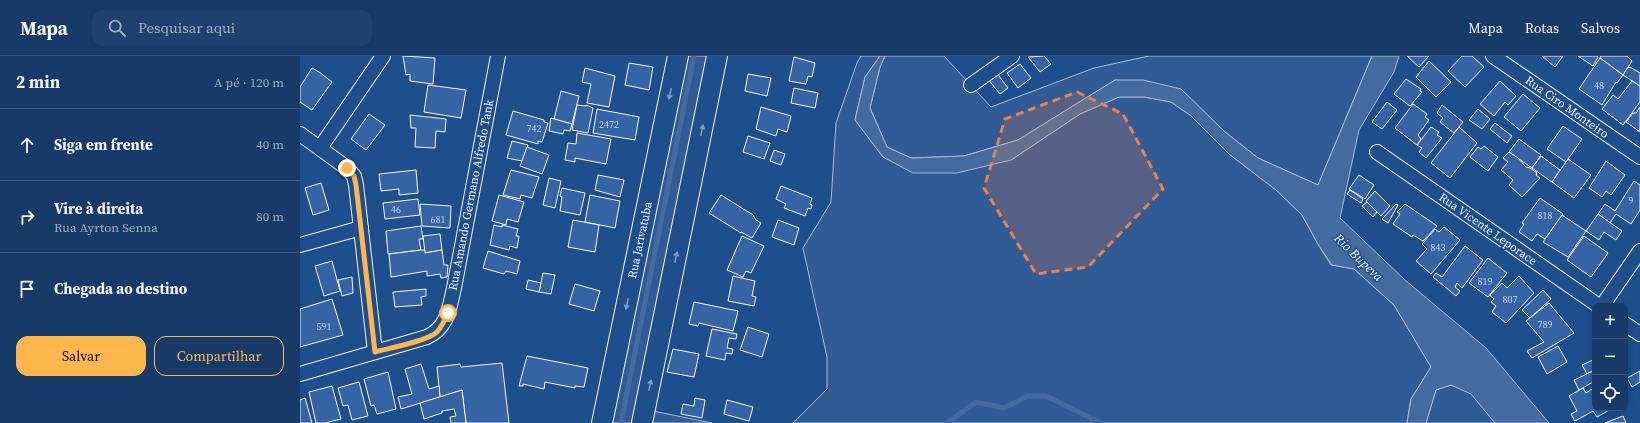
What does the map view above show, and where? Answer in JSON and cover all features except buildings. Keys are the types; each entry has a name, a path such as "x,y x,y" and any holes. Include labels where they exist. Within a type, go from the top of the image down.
{"street":[{"path":"320,148 383,56"},
{"name":"Rua Amando Germano Alfredo Tank","path":"300,374 427,337 436,333 444,324 448,313 498,56"},
{"name":"Rua Jarivatuba","path":"602,423 678,56"},
{"path":"642,423 717,56"},
{"path":"971,85 1012,56"},
{"name":"Rua Ciro Monteiro","path":"1493,56 1640,157"},
{"path":"300,134 347,168 354,176 375,352"},
{"name":"Rua Vicente Leporace","path":"1377,152 1597,303"},
{"path":"300,246 361,228"},
{"path":"1603,303 1640,251"},
{"path":"1628,326 1640,334"}],"highlighted area":[{"path":"1077,92 1123,114 1163,189 1088,267 1036,274 984,188 1005,119"}],"shaded area":[{"path":"686,56 710,56 635,423 611,423"},
{"path":"861,56 880,56 865,77 855,120 883,157 1011,160 1080,114 1119,97 1144,97 1171,102 1190,115 1229,154 1276,190 1302,215 1331,265 1354,269 1394,305 1431,367 1411,399 1407,423 793,423 827,389 827,357 803,248 831,202 836,123 857,63"},
{"path":"885,56 944,56 991,107 1094,68 1149,56 1372,56 1318,185 1258,158 1225,132 1181,89 1115,80 1018,140 964,156 911,158 887,147 870,108 880,67"},
{"path":"1451,385 1471,393 1495,423 1426,423 1436,390"},
{"path":"653,411 712,423 651,423"}],"water":[{"name":"Rio Bupeva","path":"880,56 885,56 880,67 870,108 887,147 911,158 964,156 1018,140 1115,80 1143,80 1181,89 1225,132 1258,158 1318,185 1372,56 1399,56 1394,72 1359,130 1340,218 1405,280 1486,348 1549,423 1495,423 1471,394 1451,385 1436,390 1426,423 1407,423 1411,399 1431,367 1394,305 1354,269 1332,265 1319,246 1302,215 1276,190 1229,154 1190,115 1171,102 1144,97 1119,97 1080,114 1011,160 957,173 913,173 883,157 855,120 865,77"}],"waterway":[{"path":"621,423 694,56"},
{"path":"947,423 976,402 1004,408 1028,396 1046,396 1101,423"}],"route":[{"path":"347,168 354,176 356,185 375,352 436,333 444,324 448,313"}]}
